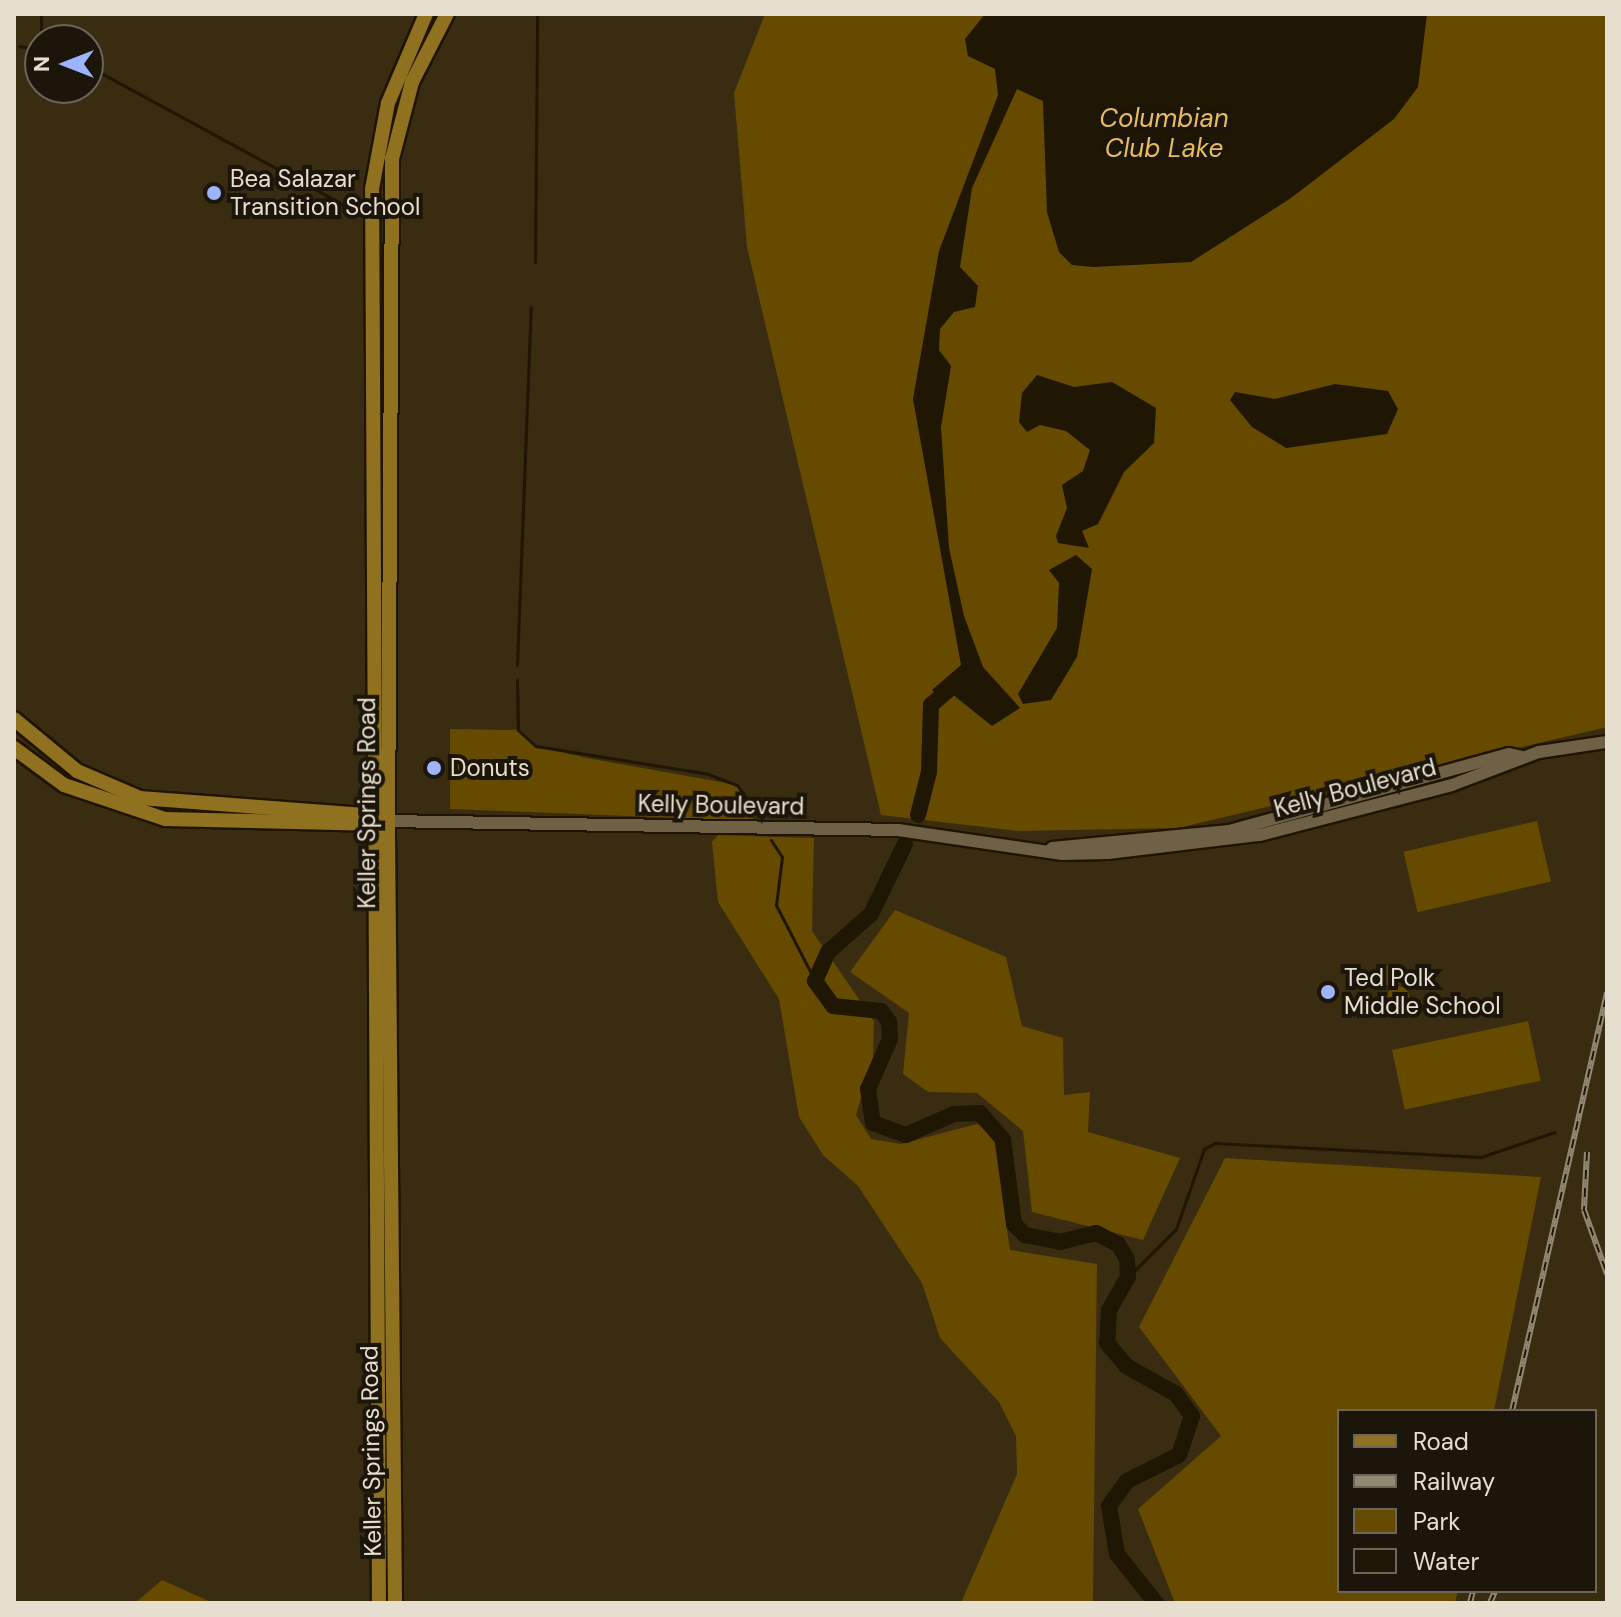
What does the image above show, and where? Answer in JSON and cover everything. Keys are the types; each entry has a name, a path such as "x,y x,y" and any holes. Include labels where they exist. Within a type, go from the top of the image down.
{"main road":[{"name":"Keller Springs Road","path":"374,811 372,189 388,103 426,14"},
{"name":"Keller Springs Road","path":"379,1603 381,824 390,479 392,159 412,82 447,14"},
{"path":"373,479 390,479"},
{"name":"Kelly Boulevard","path":"14,719 57,759 118,792 245,816 374,811"},
{"name":"Kelly Boulevard","path":"14,748 64,785 126,810 381,824"},
{"path":"374,811 381,824"},
{"name":"Keller Springs Road","path":"381,824 395,1603"}],"street":[{"name":"Kelly Boulevard","path":"381,824 898,830 1052,848 1175,839 1316,816 1452,785 1522,757 1607,742"}],"green space":[{"path":"765,14 1607,14 1607,727 1178,828 1019,831 881,815 747,247 734,93"},
{"path":"450,729 518,730 536,746 737,785 754,821 450,809"},
{"path":"1537,821 1551,881 1417,912 1404,852"},
{"path":"718,835 814,838 812,931 874,1021 873,1058 856,1115 871,1139 901,1144 977,1124 993,1132 1010,1250 1097,1264 1093,1601 961,1603 1017,1474 1016,1436 999,1402 940,1338 922,1283 858,1186 823,1155 799,1117 779,999 718,902 712,842"},
{"path":"895,910 1006,957 1022,1026 1063,1038 1064,1095 1090,1092 1088,1132 1180,1158 1143,1240 1032,1212 1023,1131 977,1093 928,1092 903,1074 909,1013 850,972"},
{"path":"1392,964 1400,967 1403,975 1400,983 1392,986 1384,983 1381,975 1384,967"},
{"path":"1398,986 1406,989 1409,997 1406,1005 1398,1008 1390,1005 1387,997 1390,989"},
{"path":"1528,1021 1541,1081 1405,1110 1392,1050"},
{"path":"1225,1158 1541,1177 1494,1409 1337,1409 1337,1593 1458,1593 1455,1603 1175,1603 1138,1509 1221,1436 1139,1327"},
{"path":"162,1580 213,1603 135,1603"}],"water":[{"name":"Columbian Club Lake","path":"985,14 1427,14 1418,87 1394,119 1291,198 1191,262 1093,267 1072,265 1059,252 1047,212 1043,101 1017,89 972,188 960,267 978,286 975,307 954,312 940,329 939,350 951,366 941,427 949,548 964,616 983,667 1020,708 992,726 952,694 942,700 932,690 961,665 913,399 939,251 998,95 995,69 968,56 965,39"},
{"path":"1037,375 1074,387 1112,382 1156,408 1154,443 1124,472 1098,524 1082,531 1089,548 1058,543 1056,536 1067,508 1062,485 1083,471 1090,450 1066,431 1040,425 1027,432 1019,422 1022,393"},
{"path":"1335,384 1388,391 1398,409 1387,434 1286,448 1252,427 1230,400 1235,392 1275,399"},
{"path":"1076,555 1092,569 1077,657 1051,700 1023,704 1018,694 1057,628 1059,583 1049,570"}],"waterway":[{"path":"41,14 41,24"},
{"path":"535,262 537,14"},
{"path":"19,46 24,47"},
{"path":"104,75 361,214"},
{"path":"517,665 531,307"},
{"path":"517,680 518,730 536,746 708,774 737,785 758,815"},
{"path":"918,815 929,772 931,705 956,683"},
{"path":"771,840 782,857 776,905 815,981"},
{"path":"905,844 871,914 828,952 815,981 833,1006 881,1011 889,1022 890,1039 868,1089 873,1123 906,1135 954,1114 980,1113 1003,1139 1014,1224 1025,1235 1060,1242 1096,1233 1118,1244 1127,1259 1128,1277 1109,1310 1107,1343 1126,1366 1176,1394 1192,1416 1179,1455 1127,1481 1109,1506 1117,1554 1156,1603"},
{"path":"1128,1277 1176,1229 1204,1149 1215,1143 1481,1157 1555,1132"}],"railway":[{"path":"1512,1409 1607,993"},
{"path":"1587,1152 1584,1210 1607,1274"},
{"path":"1470,1603 1472,1593"},
{"path":"1490,1603 1494,1593"}],"place":[{"name":"Bea Salazar Transition School","path":"214,193"},
{"name":"Donuts","path":"434,768"},
{"name":"Ted Polk Middle School","path":"1328,992"}]}
